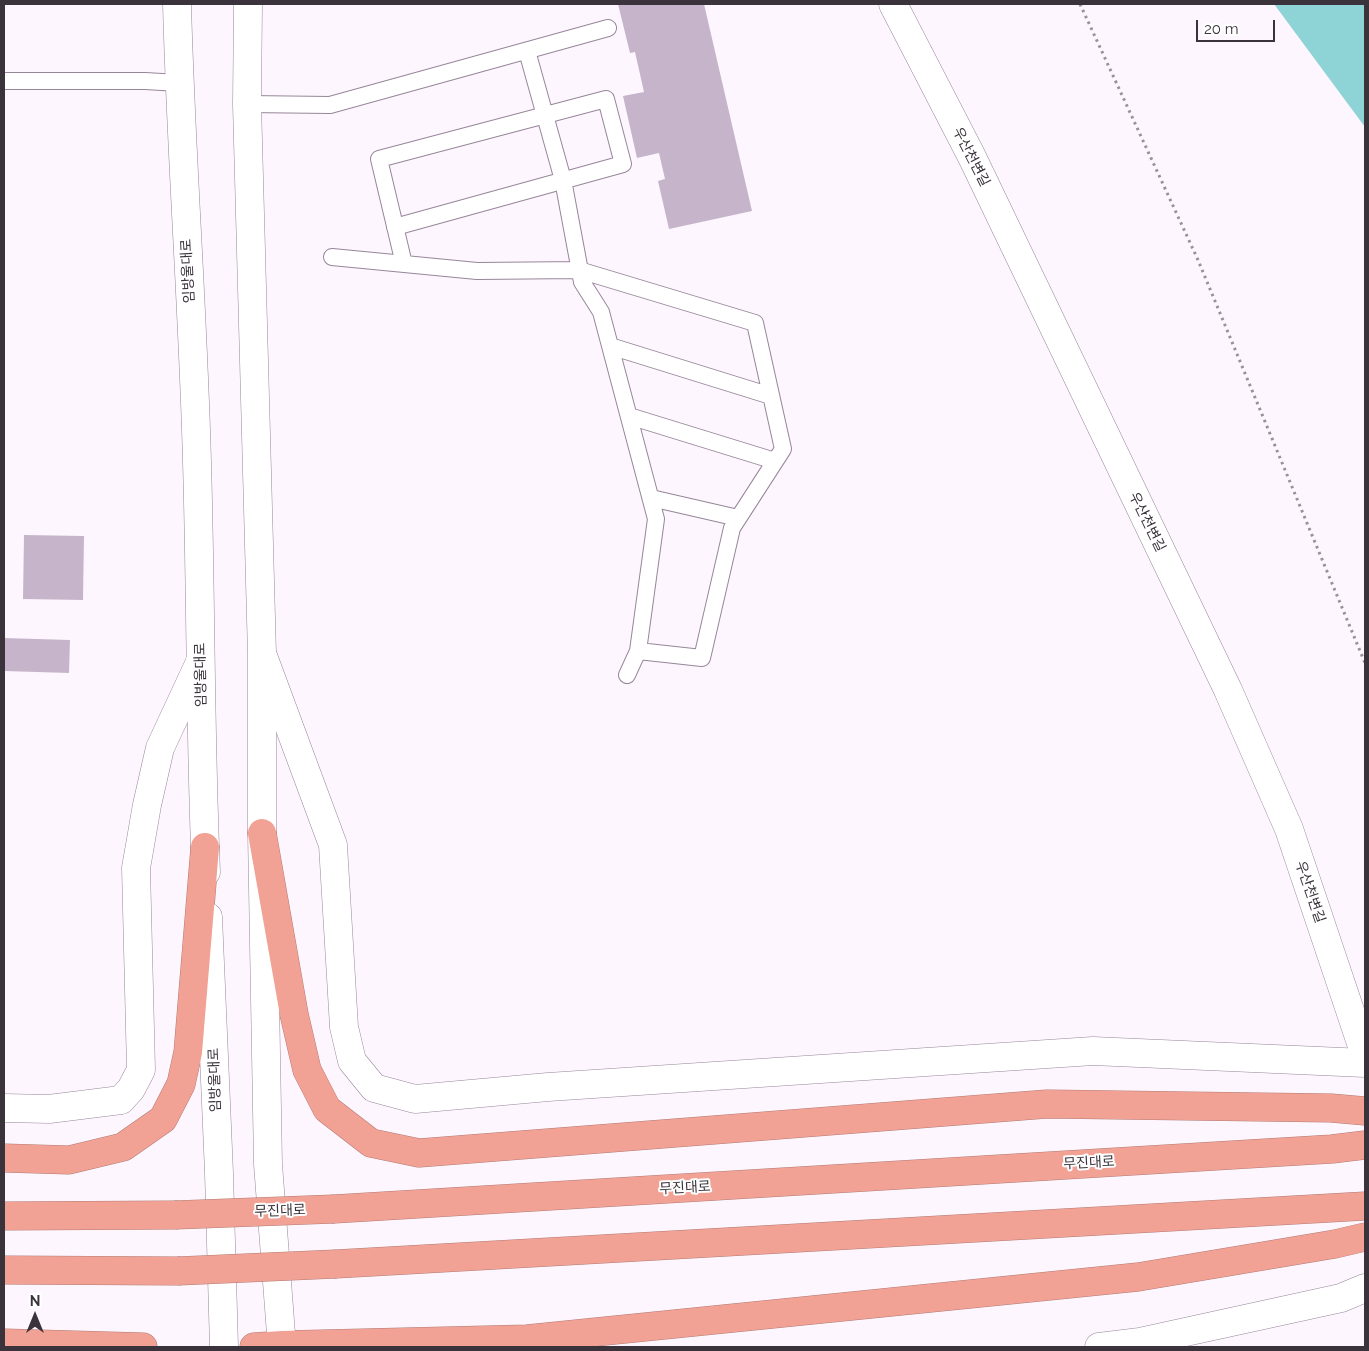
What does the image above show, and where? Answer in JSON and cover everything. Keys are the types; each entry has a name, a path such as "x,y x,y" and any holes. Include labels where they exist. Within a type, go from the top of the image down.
{"highway":[{"path":"262,833 294,1014 307,1070 327,1109 371,1143 419,1153 1047,1104 1331,1108 1365,1112"},
{"path":"4,1158 69,1160 78,1158 122,1147 163,1119 181,1084 188,1052 205,847"},
{"name":"무진대로","path":"4,1216 175,1215 334,1209 1365,1145"},
{"path":"4,1270 178,1271 336,1264 1365,1206"},
{"path":"254,1347 527,1339 1138,1277 1335,1244 1365,1237"},
{"path":"4,1343 143,1347"}],"street":[{"name":"임방울대로","path":"177,4 197,460 205,847 219,1173 224,1347"},
{"path":"248,4 247,93 262,655 262,833 268,1164 282,1346"},
{"path":"247,93 255,4"},
{"name":"우산천변길","path":"893,4 972,157 1228,690 1289,829 1365,1055"},
{"path":"262,655 333,845 344,1028 352,1060 374,1088 416,1099 548,1087 1093,1051 1365,1064"},
{"path":"4,1108 48,1109 121,1100 131,1089 141,1070 136,868 147,805 160,748 200,662"},
{"path":"1099,1347 1140,1342 1341,1298 1365,1288"}],"lane":[{"path":"247,93 330,105 608,28"},
{"path":"527,51 564,180 582,282 601,312 656,519 638,651 627,675"},
{"path":"4,81 145,81 179,83"},
{"path":"395,228 623,164 606,99 379,159 395,228 404,264"},
{"path":"332,257 477,272 579,270 755,323 783,449 732,528 702,658 638,651"},
{"path":"610,346 771,396"},
{"path":"629,416 775,461"},
{"path":"651,498 738,518"}],"path":[{"path":"1080,4 1198,260 1365,664"}],"water":[{"path":"1274,4 1365,4 1365,127"}],"building":[{"path":"618,4 704,4 752,211 669,229 658,181 665,179 659,153 637,158 623,96 644,92 635,52 630,53"},
{"path":"24,535 84,536 83,600 23,599"},
{"path":"4,638 70,640 69,673 4,671"}]}
